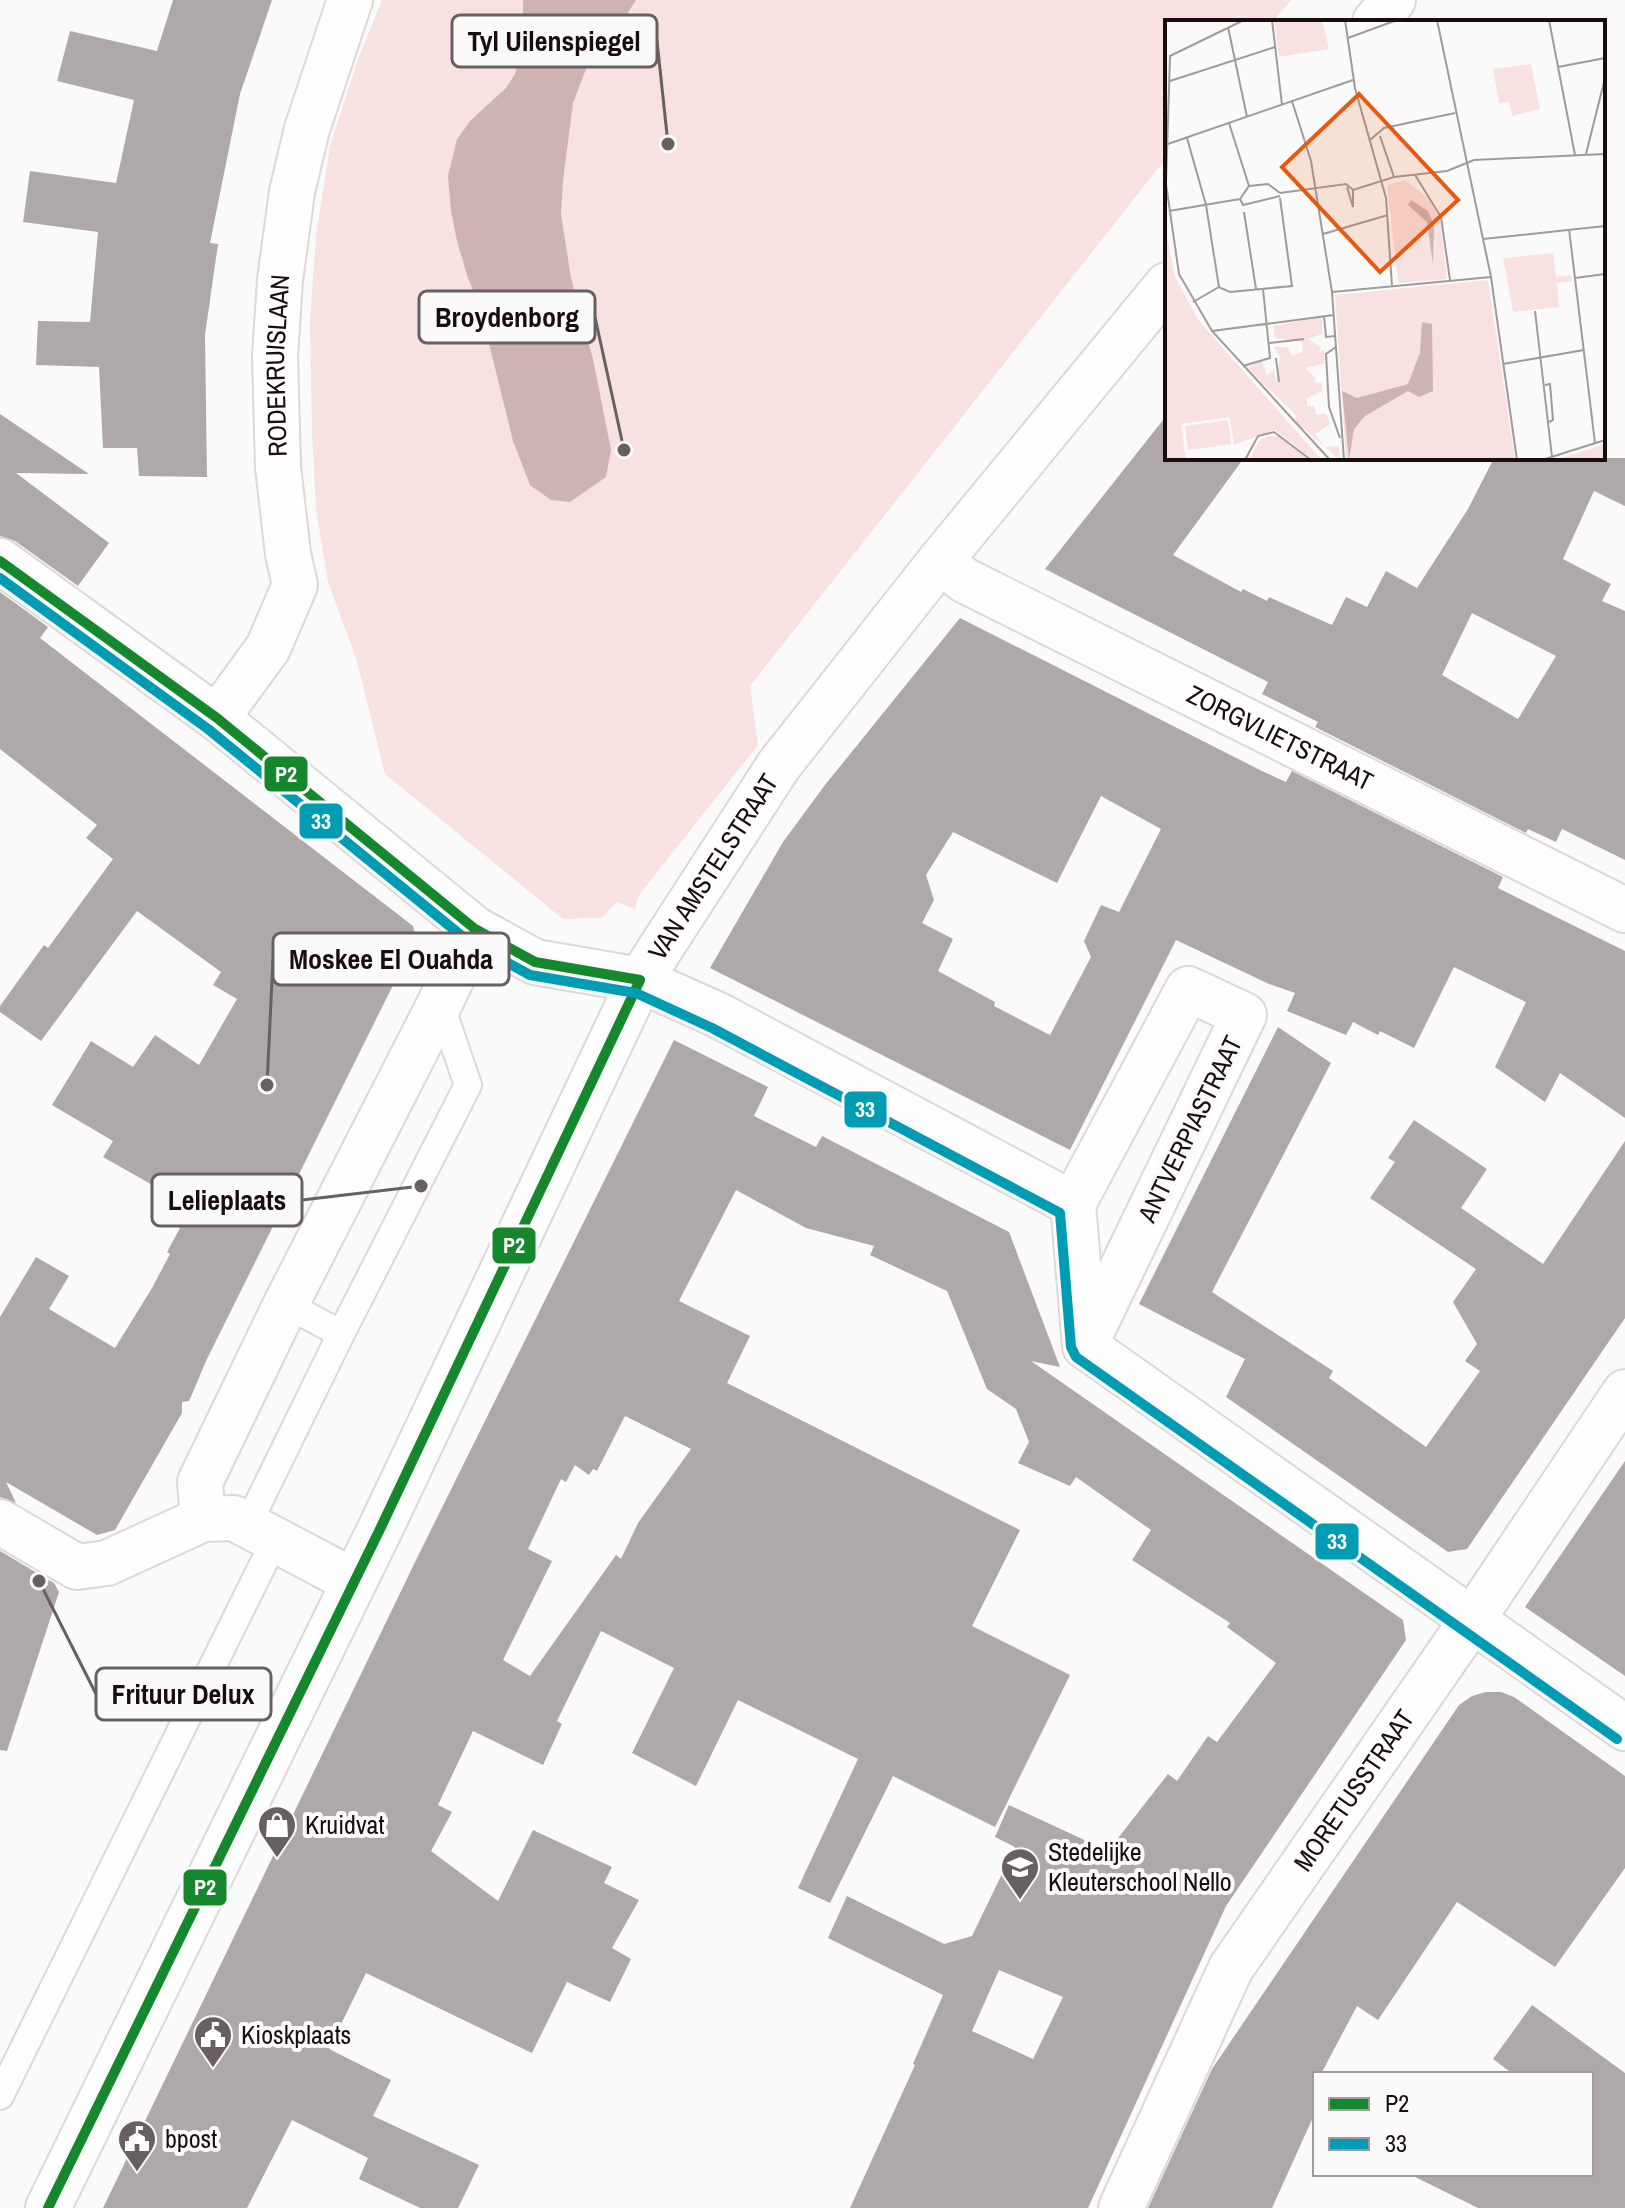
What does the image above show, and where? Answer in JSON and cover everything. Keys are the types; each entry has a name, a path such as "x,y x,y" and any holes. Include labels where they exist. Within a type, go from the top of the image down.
{"street":[{"name":"RODEKRUISLAAN","path":"217,718 268,648 295,585 288,554 278,467 275,356 280,280 292,192 307,129 350,0"},
{"path":"1377,20 1393,0"},
{"name":"VAN AMSTELSTRAAT","path":"353,1581 640,980 779,765 940,561 1165,287"},
{"path":"0,561 217,718 475,929 535,962 640,980 718,1015 1073,1204 1085,1346 1625,1728"},
{"name":"ZORGVLIETSTRAAT","path":"940,561 964,580 1625,910"},
{"path":"203,1519 200,1482 475,929"},
{"name":"ANTVERPIASTRAAT","path":"1073,1204 1188,989 1244,1015 1085,1346"},
{"name":"MORETUSSTRAAT","path":"1121,2208 1231,1968 1472,1620 1625,1392"},
{"path":"0,1522 77,1567 107,1563 203,1519 234,1518 353,1581 48,2208"}],"lane":[{"path":"0,2096 261,1533 341,1334 468,1085 440,1003"},
{"path":"286,1304 341,1334"}],"shaded area":[{"path":"382,0 1291,0 1275,20 1165,20 1165,160 750,686 758,745 639,895 635,909 616,902 602,918 563,919 385,774 357,661 328,582 316,509 310,323 316,236 330,146 359,57"},
{"path":"523,0 636,0 611,39 586,69 573,103 561,214 571,278 593,359 611,450 606,477 570,502 551,500 530,485 513,441 480,307 468,278 451,211 448,176 457,139 471,120 506,88 515,74 523,46"}],"building":[{"path":"173,0 272,0 240,94 210,243 218,244 205,335 207,477 139,476 137,448 103,448 99,367 36,365 38,321 90,322 98,232 23,222 30,171 116,183 134,100 57,81 70,31 157,51"},
{"path":"0,414 89,474 16,473 109,543 78,586 15,541 0,536"},
{"path":"1165,418 1165,460 1243,460 1173,555 1241,592 1243,589 1267,601 1269,597 1332,625 1346,597 1367,607 1386,571 1417,588 1468,509 1493,460 1625,458 1625,506 1594,491 1563,559 1611,584 1602,601 1625,611 1625,860 1562,829 1556,842 1528,829 1526,833 1315,727 1318,722 1262,694 1268,682 1045,569","holes":["1472,613 1556,656 1518,719 1442,675"]},
{"path":"0,592 48,627 40,638 413,926 416,939 189,1401 182,1402 182,1413 115,1530 97,1535 6,1482 16,1503 0,1497 0,1317 36,1257 69,1276 49,1309 115,1348 170,1254 167,1252 180,1228 176,1224 186,1204 103,1157 113,1141 52,1105 91,1041 133,1067 155,1035 199,1065 237,999 213,985 221,972 137,911 41,1041 0,1012 0,1006 44,945 48,948 113,859 86,838 97,825 0,749"},
{"path":"960,618 1262,771 1286,782 1292,771 1503,877 1498,888 1625,951 1625,1118 1560,1073 1545,1102 1495,1067 1526,1002 1454,967 1414,1048 1353,1022 1346,1035 1287,1011 1295,993 1176,940 1070,1150 710,968 783,842","holes":["1101,796 1161,829 1119,912 1101,905 1084,941 1091,957 1050,1035 994,1006 995,1002 938,971 953,939 922,923 934,900 926,875 953,832 1057,883"]},
{"path":"1278,1027 1331,1063 1212,1292 1333,1371 1329,1378 1426,1447 1480,1371 1465,1361 1477,1344 1453,1302 1476,1269 1370,1198 1395,1162 1388,1158 1414,1120 1487,1169 1461,1208 1543,1264 1625,1141 1625,1318 1467,1549 1448,1552 1226,1397 1245,1359 1139,1304"},
{"path":"674,1040 768,1087 754,1116 816,1147 822,1136 1009,1232 1060,1367 1031,1361 1403,1620 1406,1640 1226,1906 1088,2208 850,2208 943,1995 828,1938 847,1896 944,1944 972,1936 1015,1847 995,1837 1009,1805 1108,1851 1168,1774 1177,1781 1208,1736 1217,1742 1276,1663 1227,1627 1230,1623 1132,1560 1151,1530 1076,1477 1070,1486 1018,1463 1029,1442 1016,1409 987,1389 947,1291 870,1255 874,1246 806,1228 736,1190 679,1301 750,1336 727,1383 1020,1530 972,1626 1070,1675 995,1827 893,1776 830,1903 798,1888 858,1759 738,1700 696,1786 632,1753 674,1668 601,1631 557,1721 562,1724 543,1765 473,1731 438,1805 452,1812 431,1851 498,1901 533,1830 612,1867 604,1883 639,1900 612,1948 631,1959 610,2002 567,1982 532,2053 366,1973 329,2049 391,2080 373,2116 479,2165 458,2208 420,2208 359,2179 368,2158 292,2120 247,2208 103,2208 417,1558","holes":["625,1416 691,1449 638,1523 621,1559 616,1555 530,1676 503,1660 552,1561 528,1549 561,1479 566,1482 575,1465 589,1475 593,1469 597,1471","999,1970 1063,1997 1033,2059 972,2031"]},
{"path":"1625,1461 1625,1676 1525,1607"},
{"path":"0,1551 54,1583 59,1592 7,1751 0,1750"},
{"path":"1501,1692 1514,1697 1625,1776 1625,1868 1555,1967 1457,1902 1378,2020 1357,2006 1322,2072 1313,2072 1313,2117 1272,2208 1148,2208 1212,2069 1459,1705 1472,1696"},
{"path":"1532,2005 1625,2073 1625,2208 1478,2208 1413,2176 1593,2176 1593,2072 1510,2072 1493,2059"}],"transit line":[{"name":"P2","path":"0,561 217,718 475,929 535,962 640,980 382,1525 48,2208"},
{"name":"33","path":"0,578 208,729 468,941 530,975 636,993 712,1028 1060,1213 1071,1347 1076,1357 1617,1739"}],"place":[{"name":"Tyl Uilenspiegel","path":"668,144"},
{"name":"Broydenborg","path":"624,450"},
{"name":"Moskee El Ouahda","path":"267,1085"},
{"name":"Lelieplaats","path":"421,1186"},
{"name":"Frituur Delux","path":"39,1581"},
{"name":"Kruidvat","path":"277,1859"},
{"name":"Stedelijke Kleuterschool Nello","path":"1020,1901"},
{"name":"Kioskplaats","path":"213,2069"},
{"name":"bpost","path":"137,2173"}]}
